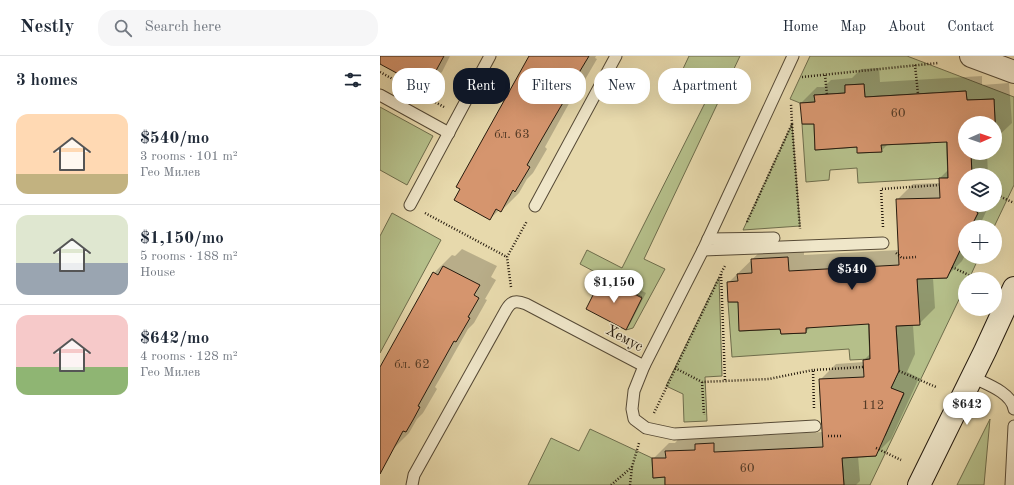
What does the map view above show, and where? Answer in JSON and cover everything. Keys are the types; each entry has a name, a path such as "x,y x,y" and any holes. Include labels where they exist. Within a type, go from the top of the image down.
{"street":[{"path":"972,56 1014,72"},
{"path":"919,485 1014,288"}],"lane":[{"path":"410,205 490,56"},
{"path":"534,206 616,56"},
{"name":"Хемус","path":"514,301 519,301 526,304 644,366 703,250 793,56"},
{"path":"380,95 449,133"},
{"path":"708,239 774,238"},
{"path":"703,250 883,243"},
{"path":"412,485 414,475 452,406 509,304 514,301"},
{"path":"644,366 634,391 632,409 634,419 646,428 674,434 815,426"},
{"path":"972,377 1010,399 1014,409"},
{"path":"1011,485 1014,426"}],"path":[{"path":"782,79 938,63"},
{"path":"915,65 918,94"},
{"path":"380,72 458,114"},
{"path":"825,75 827,94"},
{"path":"792,124 800,226 800,247"},
{"path":"883,243 882,190 939,185"},
{"path":"1002,197 1014,202"},
{"path":"410,205 507,257"},
{"path":"514,301 507,257 534,206"},
{"path":"902,258 916,258"},
{"path":"952,267 962,272"},
{"path":"630,485 632,467 646,428 721,273"},
{"path":"675,368 702,382 770,379 813,370 863,367"},
{"path":"813,370 814,405"},
{"path":"899,371 936,387"},
{"path":"702,382 704,432"},
{"path":"828,436 841,436"},
{"path":"876,448 901,460"},
{"path":"612,485 632,467"}],"green space":[{"path":"689,56 740,56 734,68 683,68"},
{"path":"810,56 907,56 1014,97 1014,185 1002,210 1002,168 972,168 971,160 1002,160 1002,116 995,116 994,99 967,100 966,91 865,97 864,84 845,85 845,93 814,95 815,102 800,103 790,99"},
{"path":"704,104 717,104 644,259 665,269 633,328 626,330 642,297 580,264 587,250 622,268"},
{"path":"380,107 433,136 407,185 380,170"},
{"path":"792,124 800,226 743,230"},
{"path":"802,124 814,124 815,150 857,147 858,153 881,152 881,145 930,143 946,132 948,178 858,183 857,168 830,170 829,180 806,182"},
{"path":"977,212 1001,212 997,220 974,220 978,213"},
{"path":"392,213 441,240 380,353 380,236"},
{"path":"958,255 958,264 976,264 972,272 958,272 958,302 870,485 844,485 842,458 876,456 875,431 885,436 904,394 891,388 899,371 896,326 919,325 917,279 947,278"},
{"path":"719,277 722,376 705,377 707,421 684,422 683,394 666,386"},
{"path":"728,302 738,302 740,331 780,329 781,334 806,333 806,328 868,315 870,359 850,360 849,349 732,357"},
{"path":"990,419 984,485 957,485"},
{"path":"590,429 652,458 653,478 665,477 665,485 528,485 551,438 579,451"}],"building":[{"path":"380,56 444,56 437,68 392,68 392,71 380,64"},
{"path":"529,56 589,56 582,68 522,68"},
{"path":"518,76 518,104 562,104 527,165 530,167 515,192 513,190 501,212 496,209 490,220 454,200 460,189 456,187 502,104 510,104 510,90"},
{"path":"864,84 865,97 966,91 967,100 994,99 995,116 958,116 958,160 971,160 972,168 958,168 958,212 978,213 974,220 958,220 958,255 947,278 917,279 920,325 896,326 899,371 891,388 904,393 876,456 842,458 844,485 665,485 665,477 653,478 652,458 666,458 665,451 695,450 695,444 714,443 714,452 823,447 819,379 864,377 863,360 870,359 869,324 806,328 806,333 781,334 780,329 739,331 738,302 728,302 727,282 738,281 737,274 752,273 751,259 788,257 789,271 899,265 896,199 940,198 939,178 948,178 947,142 881,145 882,152 857,153 857,147 815,150 814,124 802,124 800,103 815,102 814,95 845,93 845,85"},
{"path":"443,266 480,285 474,295 479,298 468,317 470,318 456,342 454,341 418,406 420,407 413,420 406,432 403,431 380,474 380,367 433,272 438,275"},
{"path":"602,277 642,298 626,330 586,309"}]}
